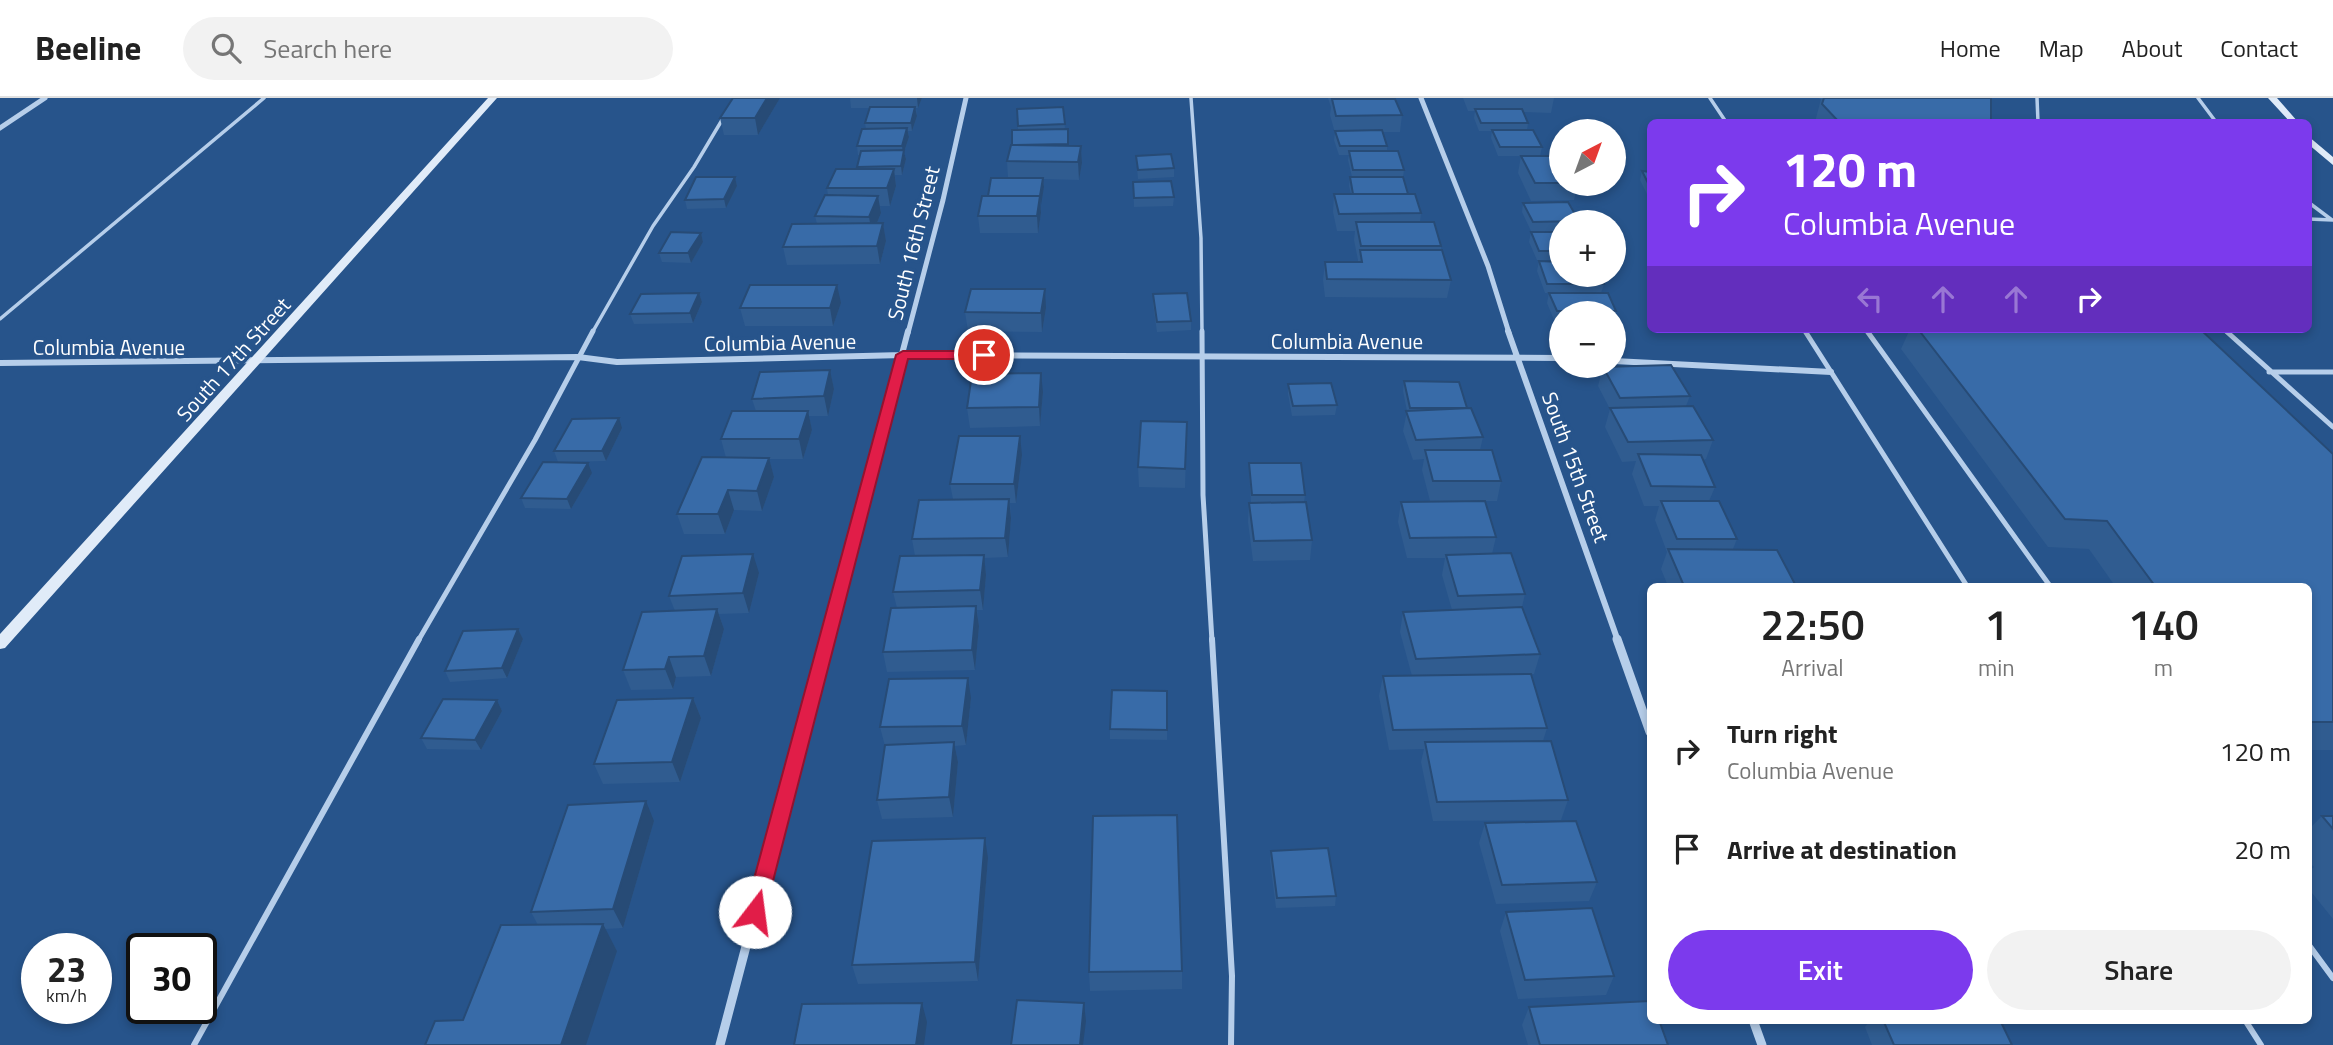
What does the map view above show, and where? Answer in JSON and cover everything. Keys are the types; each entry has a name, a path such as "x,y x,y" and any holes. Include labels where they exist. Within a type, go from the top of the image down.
{"street":[{"path":"0,128 45,98"},
{"name":"South 17th Street","path":"0,644 492,98"},
{"name":"South 16th Street","path":"720,1045 903,355 966,98"},
{"name":"South 15th Street","path":"1421,98 1488,266 1516,356 1647,724"},
{"path":"2272,98 2291,119"},
{"path":"2312,143 2333,162"},
{"name":"Columbia Avenue","path":"0,363 578,357 617,362 903,355 1549,357"},
{"path":"1626,362 1831,372"},
{"path":"1754,1024 1762,1045"}],"lane":[{"path":"0,319 264,98"},
{"path":"1191,98 1201,238 1203,495 1232,976 1231,1045"},
{"path":"1710,98 1724,119"},
{"path":"2037,98 2038,119"},
{"path":"2198,98 2214,119"},
{"path":"194,1045 407,660 535,440 578,357 653,226 694,167 730,106"},
{"path":"2312,205 2333,219"},
{"path":"2312,219 2333,219"},
{"path":"1807,333 1965,583"},
{"path":"1868,333 2048,583"},
{"path":"2227,333 2333,426"},
{"path":"2269,372 2333,372"},
{"path":"2312,949 2333,978"},
{"path":"2248,1024 2261,1045"}],"building":[{"path":"733,98 767,98 755,118 720,118"},
{"path":"1824,98 1991,98 1991,119 1836,119 1822,104"},
{"path":"1332,99 1395,99 1402,115 1336,116"},
{"path":"870,107 915,107 911,123 865,123"},
{"path":"1063,107 1065,124 1018,126 1017,109"},
{"path":"1475,109 1522,109 1528,123 1481,123"},
{"path":"907,128 902,146 857,146 862,129"},
{"path":"1068,129 1068,144 1012,145 1012,130"},
{"path":"1382,130 1387,146 1340,146 1335,131"},
{"path":"1492,130 1533,130 1542,147 1500,147"},
{"path":"1011,145 1081,146 1078,162 1007,161"},
{"path":"904,150 901,166 857,167 861,151"},
{"path":"1349,151 1398,151 1404,170 1353,170"},
{"path":"1171,154 1174,168 1138,170 1136,156"},
{"path":"1521,156 1549,156 1549,183 1535,183"},
{"path":"836,169 894,169 887,188 827,188"},
{"path":"696,177 735,177 724,199 685,200"},
{"path":"1350,177 1403,177 1408,194 1353,194"},
{"path":"991,178 1043,178 1040,196 988,196"},
{"path":"1171,181 1174,197 1134,198 1133,182"},
{"path":"1334,194 1415,194 1421,213 1339,214"},
{"path":"825,195 878,196 869,217 815,216"},
{"path":"982,196 1040,196 1037,216 978,216"},
{"path":"1568,202 1573,210 1549,210 1549,222 1533,222 1523,203"},
{"path":"1356,222 1434,222 1441,246 1361,246"},
{"path":"883,223 877,246 783,247 792,224"},
{"path":"671,232 701,233 688,253 659,253"},
{"path":"1531,232 1549,232 1549,251 1539,251"},
{"path":"1360,250 1442,250 1451,280 1327,279 1325,262 1362,262"},
{"path":"1539,261 1549,261 1547,284"},
{"path":"750,285 837,285 830,308 740,308"},
{"path":"971,289 1045,289 1041,313 965,312"},
{"path":"699,293 690,313 630,314 641,294"},
{"path":"1187,293 1191,321 1157,322 1153,294"},
{"path":"1549,293 1608,293 1612,301 1553,301"},
{"path":"1921,333 2204,333 2333,454 2333,722 2312,722 2312,583 2153,583 2107,521 2065,519"},
{"path":"1671,365 1690,396 1620,398 1609,378 1626,378 1626,366"},
{"path":"830,370 824,396 752,399 760,372"},
{"path":"1041,373 1039,407 967,408 972,374"},
{"path":"1404,381 1459,382 1467,408 1410,408"},
{"path":"1331,383 1337,405 1293,406 1288,384"},
{"path":"1693,406 1713,440 1628,442 1610,408"},
{"path":"1471,408 1483,437 1416,440 1406,411"},
{"path":"732,411 808,411 799,439 721,439"},
{"path":"619,418 602,451 554,451 572,419"},
{"path":"1141,421 1187,422 1185,469 1138,467"},
{"path":"959,436 1020,436 1014,484 950,484"},
{"path":"1425,450 1492,450 1501,481 1433,481"},
{"path":"1638,454 1701,455 1715,487 1651,486"},
{"path":"702,457 769,458 757,491 728,490 718,514 677,514"},
{"path":"543,462 588,463 567,499 521,498"},
{"path":"1249,463 1301,463 1305,495 1252,495"},
{"path":"1009,499 1005,538 912,539 919,500"},
{"path":"1485,501 1496,537 1410,538 1401,502"},
{"path":"1661,501 1719,501 1737,539 1677,539"},
{"path":"1306,502 1312,540 1254,541 1249,503"},
{"path":"1668,549 1777,550 1794,583 1683,583"},
{"path":"1511,553 1525,594 1458,596 1446,555"},
{"path":"753,554 743,593 669,596 682,556"},
{"path":"984,555 980,590 893,592 900,556"},
{"path":"976,606 972,650 883,652 891,608"},
{"path":"1522,607 1540,654 1416,659 1403,612"},
{"path":"717,609 704,656 669,657 665,669 623,670 642,612"},
{"path":"518,629 502,668 445,671 463,631"},
{"path":"1531,674 1547,728 1393,730 1383,676"},
{"path":"968,678 962,726 880,727 889,679"},
{"path":"1112,690 1167,691 1167,730 1110,729"},
{"path":"693,698 672,762 594,764 617,700"},
{"path":"443,699 497,700 475,740 421,738"},
{"path":"1551,741 1568,800 1437,802 1425,742"},
{"path":"954,742 949,797 877,800 885,745"},
{"path":"646,801 613,909 531,912 568,805"},
{"path":"1177,815 1182,971 1089,972 1093,816"},
{"path":"2322,816 2333,816 2333,829"},
{"path":"1576,821 1597,882 1502,885 1485,823"},
{"path":"985,838 975,962 852,965 872,841"},
{"path":"1328,848 1336,896 1277,898 1271,851"},
{"path":"1592,908 1614,976 1525,980 1506,912"},
{"path":"603,924 561,1045 425,1045 435,1021 463,1020 501,925"},
{"path":"1017,1000 1084,1003 1080,1045 1011,1045"},
{"path":"1647,1001 1647,1024 1660,1024 1668,1045 1540,1045 1529,1007"},
{"path":"922,1003 916,1045 794,1045 802,1004"},
{"path":"1885,1024 2002,1024 2012,1045 1894,1045"}],"route":[{"path":"755,912 903,355 984,355"}]}
